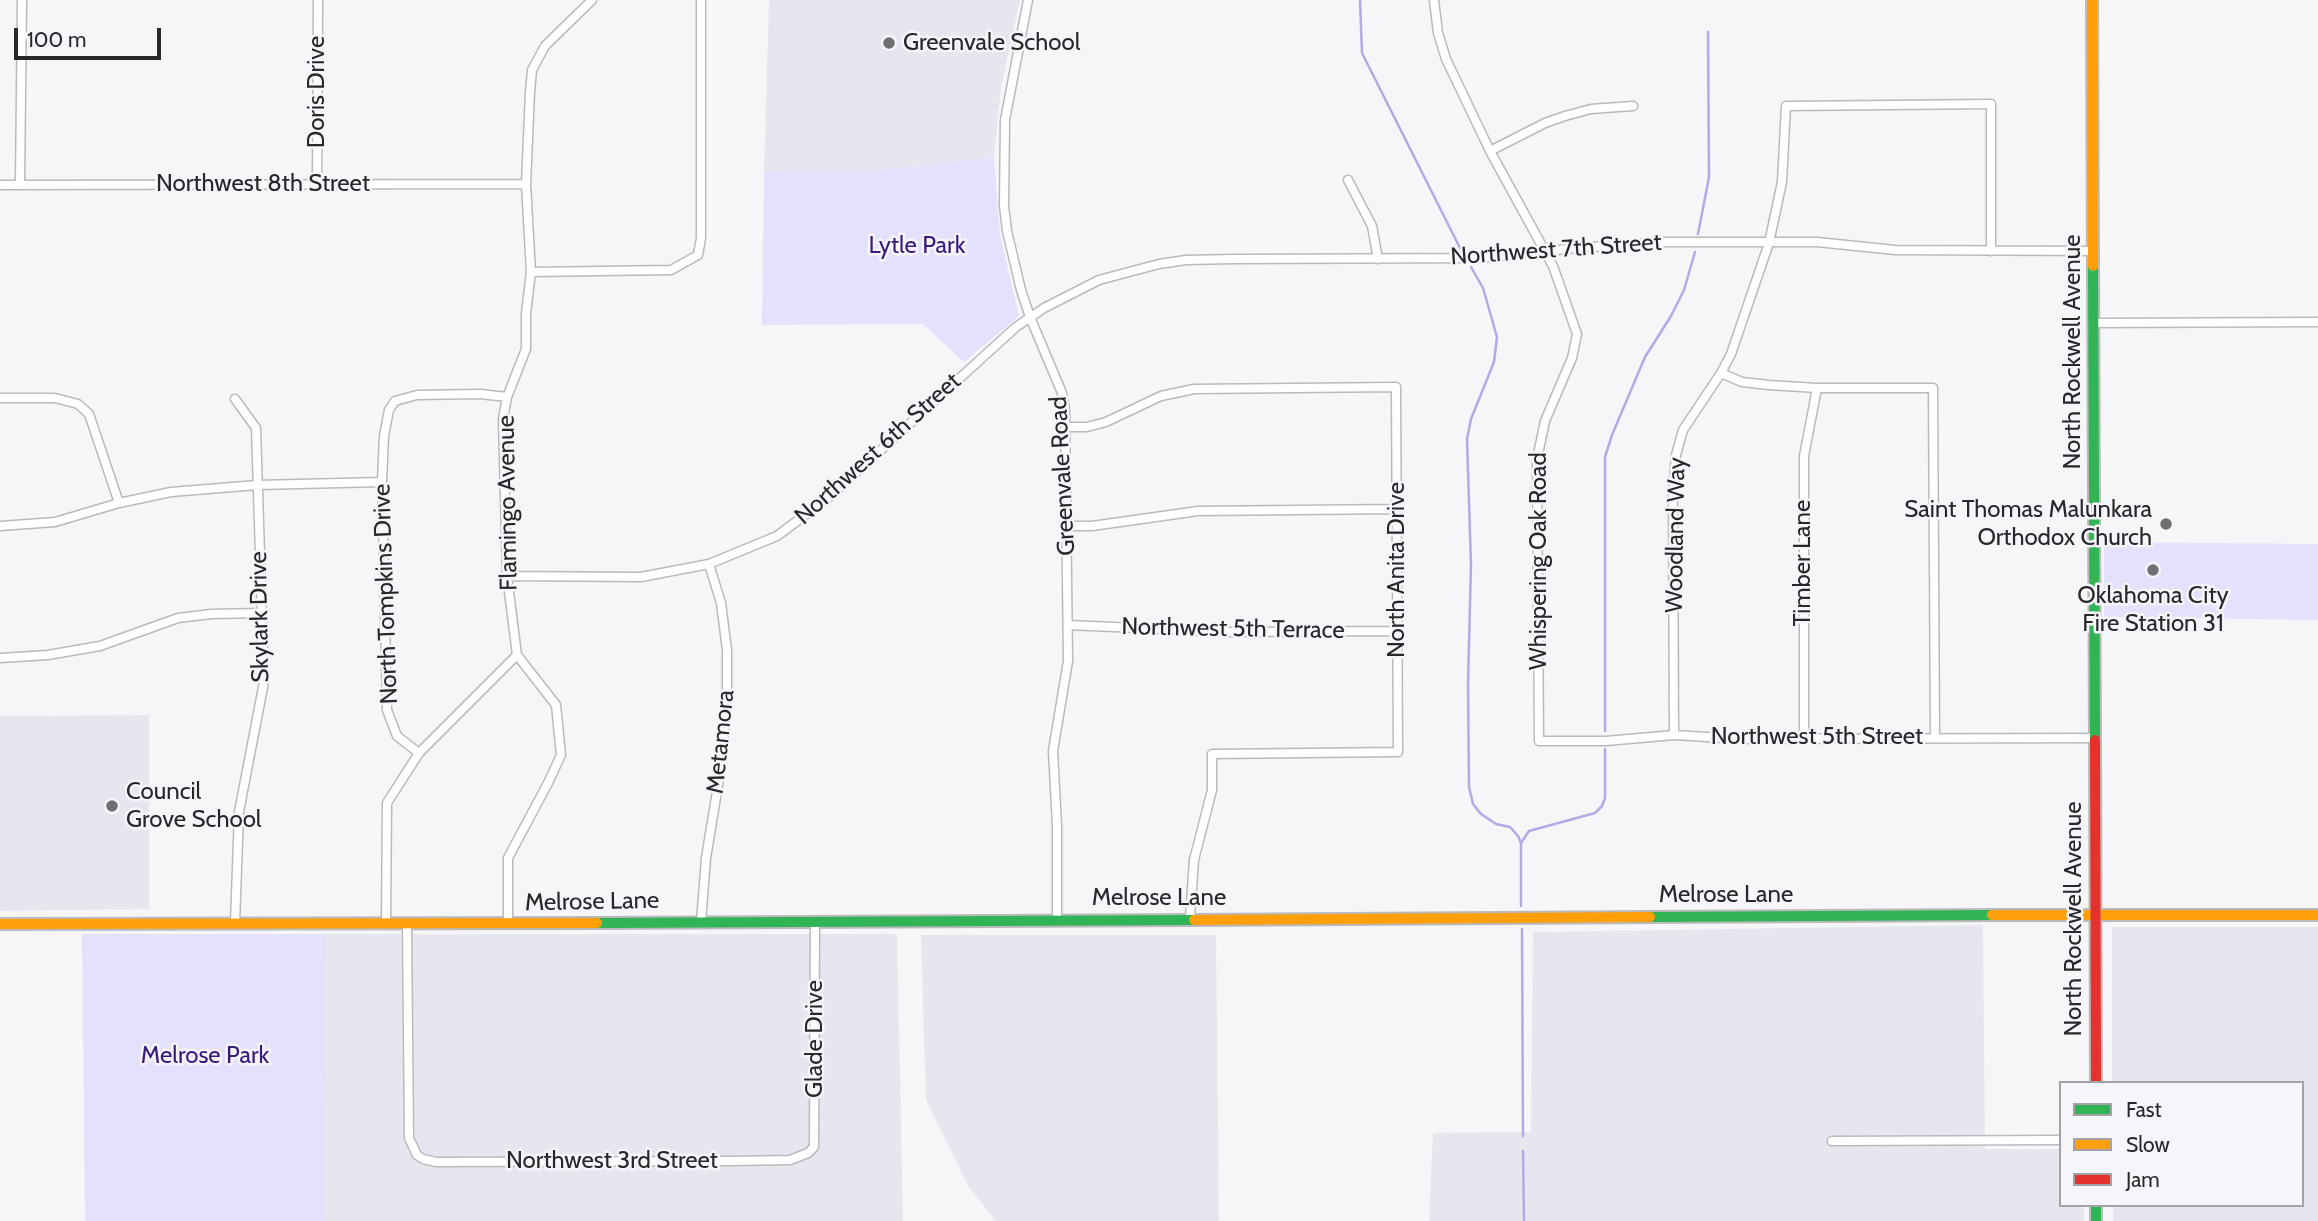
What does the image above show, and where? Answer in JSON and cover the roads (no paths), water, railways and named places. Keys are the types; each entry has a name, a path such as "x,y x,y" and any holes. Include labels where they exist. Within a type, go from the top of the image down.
{"street":[{"path":"20,185 22,0"},
{"name":"Doris Drive","path":"317,183 318,0"},
{"name":"Flamingo Avenue","path":"517,655 507,576 503,419 507,397 526,349 526,313 531,272 526,184 532,70 545,46 592,0"},
{"path":"531,272 671,270 698,255 701,238 701,0"},
{"name":"Greenvale Road","path":"1028,0 1005,120 1004,206 1012,257 1030,317 1062,393 1066,427 1069,662 1053,751 1058,919"},
{"name":"Whispering Oak Road","path":"1434,0 1438,33 1446,59 1490,151 1553,266 1577,334 1572,358 1545,421 1537,459 1539,741"},
{"name":"North Rockwell Avenue","path":"2092,0 2096,1081"},
{"name":"Woodland Way","path":"1674,735 1674,471 1683,430 1721,373 1741,329 1769,243 1782,182 1786,106 1991,104 1992,251"},
{"path":"1490,151 1545,123 1565,116 1591,109 1633,107"},
{"path":"1348,180 1372,226 1378,259"},
{"name":"Northwest 8th Street","path":"0,185 526,184"},
{"name":"Northwest 7th Street","path":"1030,317 1070,293 1099,281 1158,264 1186,260 1480,258 1612,245 1697,243 1816,242 1895,250 2094,251"},
{"name":"Northwest 6th Street","path":"507,576 641,577 709,565 777,536 828,498 995,345 1030,317"},
{"path":"2094,323 2318,323"},
{"path":"1721,373 1742,382 1817,388 1933,388 1935,738"},
{"name":"North Anita Drive","path":"1066,427 1087,427 1161,396 1194,389 1396,387 1398,752 1212,754 1212,790 1194,860 1190,918"},
{"name":"Timber Lane","path":"1804,739 1803,478 1806,437 1817,388"},
{"name":"North Tompkins Drive","path":"419,753 397,736 387,710 382,482 384,436 389,410 395,401 417,395 480,394 507,397"},
{"path":"0,398 55,398 78,404 89,414 119,503"},
{"name":"Skylark Drive","path":"235,398 256,428 264,682 239,812 235,923"},
{"path":"0,526 55,522 119,503 171,492 257,485 382,482"},
{"path":"1067,527 1093,526 1206,510 1397,509"},
{"name":"Metamora","path":"701,922 706,858 721,767 727,702 727,650 721,603 709,565"},
{"path":"0,658 48,655 100,646 178,618 211,614 261,614"},
{"name":"Northwest 5th Terrace","path":"1069,625 1231,632 1397,631"},
{"path":"386,923 387,803 419,753 517,655 556,705 561,754 508,858 508,924"},
{"name":"Northwest 5th Street","path":"1539,741 1606,741 1674,735 1741,739 2095,738"},
{"name":"Melrose Lane","path":"0,924 2318,915"},
{"name":"Glade Drive","path":"808,1153 814,1146 816,1130 815,921"},
{"name":"Northwest 3rd Street","path":"407,923 409,1138 417,1155 423,1159 436,1162 790,1160 808,1153"},
{"path":"1832,1141 2059,1140"}],"waterway":[{"path":"1360,0 1362,53 1461,250"},
{"path":"1698,234 1709,177 1708,32"},
{"path":"1605,731 1605,457 1645,357 1684,290 1695,252"},
{"path":"1471,267 1483,288 1497,337 1494,362 1471,419 1467,439 1471,565 1469,787 1473,804 1481,814 1496,824 1510,827 1518,836 1521,843 1521,906"},
{"path":"1521,843 1529,831 1595,813 1602,806 1605,798 1605,749"},
{"path":"1522,929 1523,1136"},
{"path":"1523,1151 1524,1221"}],"place":[{"name":"Greenvale School","path":"889,43"},
{"name":"Saint Thomas Malunkara Orthodox Church","path":"2166,524"},
{"name":"Oklahoma City Fire Station 31","path":"2153,570"},
{"name":"Council Grove School","path":"112,806"}],"park label":[{"name":"Lytle Park","path":"917,246"},
{"name":"Melrose Park","path":"205,1056"}]}
